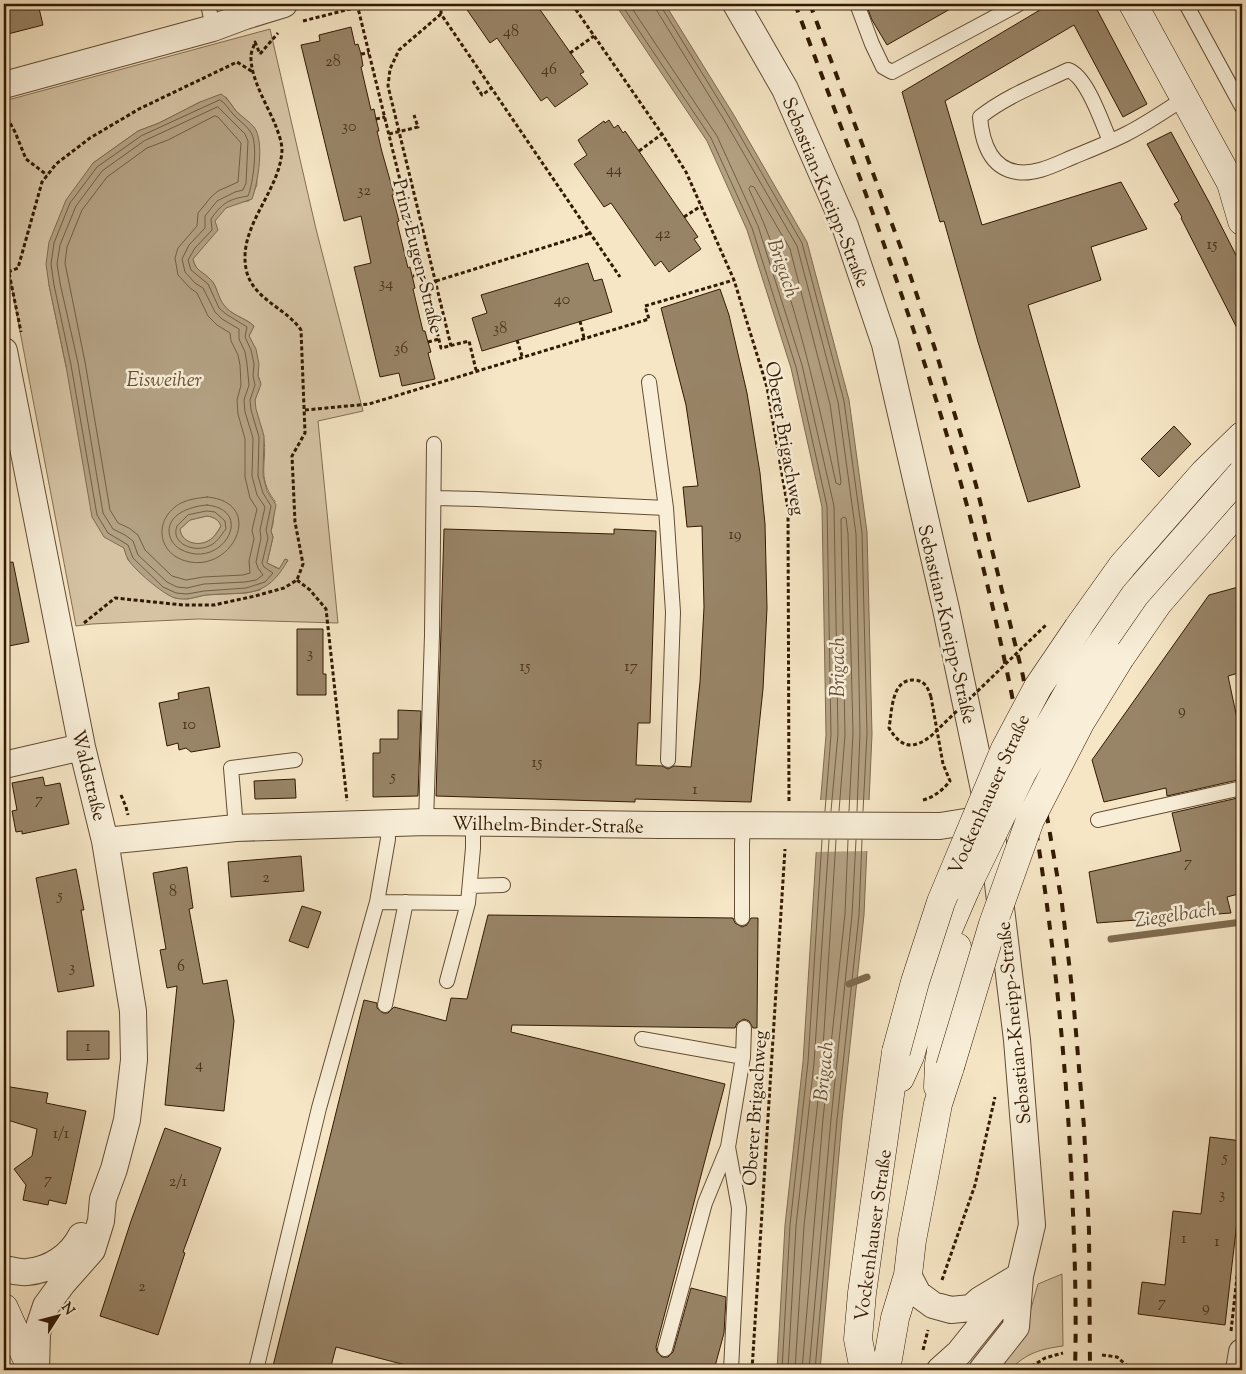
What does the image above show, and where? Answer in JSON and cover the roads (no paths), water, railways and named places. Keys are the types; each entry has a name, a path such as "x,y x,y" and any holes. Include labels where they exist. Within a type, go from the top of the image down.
{"main road":[{"path":"1133,4 1237,190 1242,221"},
{"name":"Vockenhauser Straße","path":"903,1054 915,982 941,902 1005,749 1038,688 1123,565 1204,473 1242,436"},
{"name":"Vockenhauser Straße","path":"864,1370 858,1339 862,1293 890,1100 903,1054 944,939 966,888 1022,773 1072,686 1135,595 1242,473"},
{"name":"Vockenhauser Straße","path":"945,1066 992,924 1030,820 1080,723 1120,658 1158,603 1242,506"},
{"name":"Vockenhauser Straße","path":"886,1370 895,1318 908,1275 912,1240 945,1066 966,888"},
{"path":"4,1308 34,1370"},
{"path":"850,1370 858,1339"}],"street":[{"name":"Sebastian-Kneipp-Straße","path":"736,4 786,89 845,226 885,344 946,609 990,818 1017,1040 1032,1225 1020,1276 1016,1327 982,1370"},
{"path":"4,86 211,16 245,16 292,12"},
{"name":"Waldstraße","path":"4,351 82,747 106,841 132,1011 134,1060 127,1120 114,1169 103,1199 101,1221 92,1250 62,1284 46,1306 37,1333 34,1370"},
{"path":"4,765 82,747"},
{"name":"Wilhelm-Binder-Straße","path":"106,841 236,828 387,823 473,823 660,817 790,826 940,826 990,818"},
{"name":"Waldstraße","path":"4,1269 27,1272 48,1267 64,1258 80,1239 90,1217 103,1199"},
{"path":"908,1275 918,1294 933,1305 951,1310 970,1308 1020,1276"},
{"name":"Sebastian-Kneipp-Straße","path":"931,1364 959,1353 1020,1276"},
{"path":"1236,1343 1239,1370"}],"lane":[{"path":"857,4 883,68 892,72 1019,4"},
{"path":"1186,4 1242,107"},
{"path":"1110,141 1086,88 1075,72 1068,70 1018,93 980,117 981,133 989,155 995,162 1010,171 1020,173 1050,167 1127,134 1185,98"},
{"path":"649,382 666,508 673,612 668,760"},
{"path":"426,822 432,635 434,444"},
{"path":"434,498 666,508"},
{"path":"236,828 231,768 295,760"},
{"path":"1098,820 1242,788"},
{"path":"256,1370 319,1108 377,902 388,839 387,823"},
{"path":"447,981 468,903 474,848 473,823"},
{"path":"742,918 743,824"},
{"path":"470,886 503,885"},
{"path":"377,902 468,903"},
{"path":"385,1005 406,902"},
{"path":"665,1349 705,1203 728,1147 744,1057 744,1028"},
{"path":"642,1039 744,1057"},
{"path":"728,1147 739,1208 731,1370"}],"water":[{"name":"Brigach","path":"615,4 665,4 735,117 807,242 849,400 867,532 872,734 864,915 842,1120 820,1370 777,1370 785,1225 803,1062 816,855 826,735 822,507 791,368 747,230 707,141"},
{"name":"Eisweiher","path":"221,94 254,127 259,142 258,173 252,199 226,208 215,221 218,230 193,259 198,269 213,283 227,308 254,326 249,336 256,349 259,364 258,376 261,384 255,400 264,436 263,475 267,491 276,505 271,531 273,537 267,563 279,569 285,559 288,560 280,573 262,588 243,593 206,595 183,599 170,596 142,575 128,559 124,548 104,537 92,517 46,264 49,242 66,200 93,163 138,131 159,123 200,102","holes":["207,516 218,520 221,526 217,533 204,543 186,540 180,529 190,520"]}],"waterway":[{"name":"Ziegelbach","path":"1111,939 1242,922"},
{"name":"Ziegelbach","path":"849,984 867,977"}],"railway":[{"path":"795,4 884,245 926,367 963,491 1004,657 1021,741 1035,826 1048,910 1058,995 1071,1166 1074,1242 1075,1370"},
{"path":"810,4 902,251 935,349 976,485 1023,676 1062,904 1073,997 1084,1127 1089,1230 1090,1370"}]}
